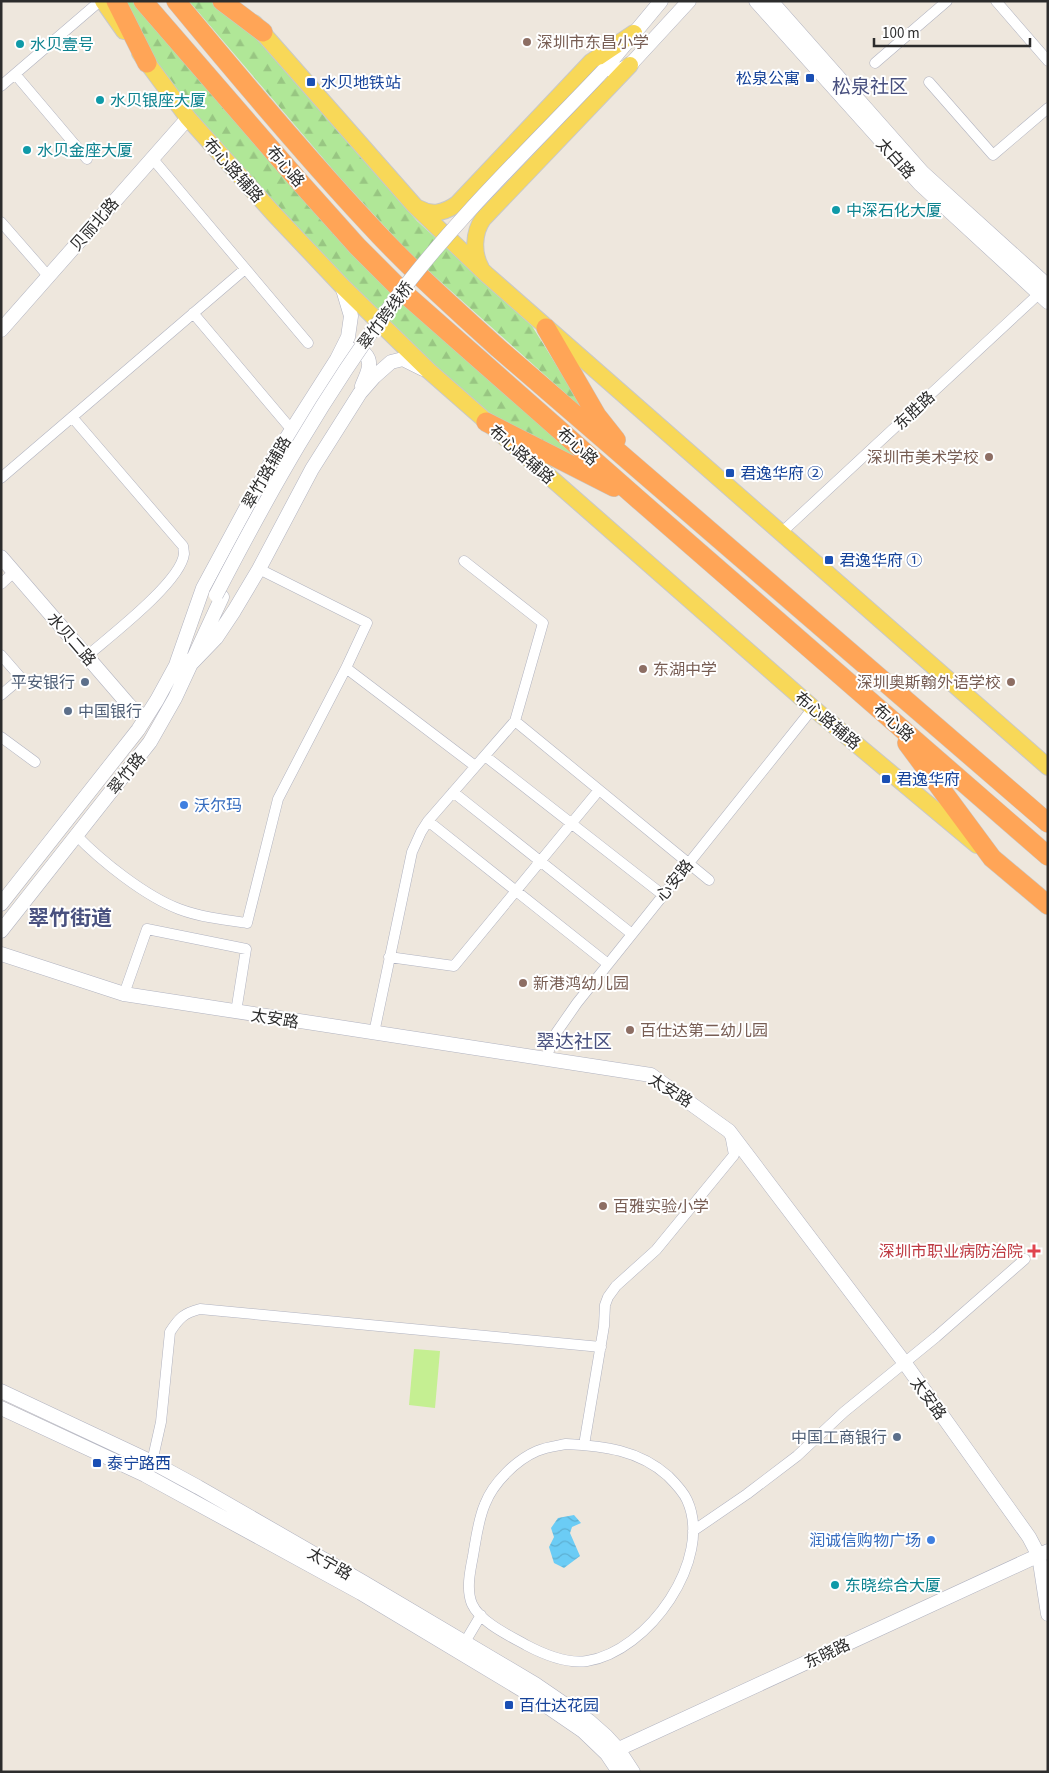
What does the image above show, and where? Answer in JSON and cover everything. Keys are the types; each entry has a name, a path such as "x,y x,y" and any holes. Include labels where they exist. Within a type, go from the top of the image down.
{"highway":[{"path":"116,1 147,63"},
{"name":"布心路","path":"143,1 298,180 382,271 423,310 638,500 1048,856"},
{"name":"布心路","path":"176,1 242,81 368,223 432,288 643,474 1048,823"},
{"path":"222,1 263,32"},
{"path":"546,328 597,416 643,474"},
{"path":"486,422 638,500"},
{"name":"布心路辅路","path":"885,714 992,858 1048,905"}],"main road":[{"name":"布心路辅路","path":"103,1 188,118 273,213 342,286 429,371 813,708 992,858"},
{"path":"233,1 263,32 414,205 486,274 1048,768"},
{"path":"605,74 634,33 661,1"},
{"path":"605,74 678,1"},
{"path":"457,204 454,214 463,225 473,226 483,219 690,1"},
{"name":"太白路","path":"756,1 920,184 1046,292"},
{"name":"太白路","path":"771,1 917,167 1046,292"},
{"path":"414,205 435,214 444,212 457,204 591,62 634,33"},
{"path":"605,74 630,65"},
{"name":"翠竹跨线桥","path":"219,596 301,451 343,386 395,314 458,236 605,74"},
{"name":"贝丽北路","path":"1,330 188,118"},
{"path":"483,219 478,229 475,247 479,264 486,274"},
{"name":"翠竹路辅路","path":"183,664 203,588 256,489 291,429 337,358 350,332 351,320 342,286"},
{"path":"337,358 344,351 353,349 361,351 368,357 370,362 369,369 360,393"},
{"path":"183,664 216,638 260,569 312,469 360,393 374,376 390,362 403,359 429,371"},
{"name":"水贝二路","path":"1,557 134,710 146,717"},
{"name":"翠竹路","path":"1,904 146,717 183,664 219,596"},
{"name":"翠竹路","path":"1,932 150,742 163,721 183,664"},
{"name":"太安路","path":"1,954 124,994 651,1075 729,1131 904,1362 1029,1538 1043,1553 1048,1614"},
{"name":"太宁路","path":"1,1391 152,1462 347,1572 535,1684 589,1721 612,1752 619,1772"},
{"name":"太宁路","path":"1,1408 145,1475 361,1593 529,1694 584,1731 612,1752 633,1772"},
{"name":"东晓路","path":"612,1752 1043,1553"}],"street":[{"path":"1,86 100,1"},
{"path":"875,63 947,1"},
{"path":"996,1 1048,61"},
{"path":"15,74 87,159"},
{"path":"928,82 993,155 1048,108"},
{"path":"152,158 308,344"},
{"path":"1,222 48,277"},
{"path":"1,478 245,268"},
{"name":"东胜路","path":"781,533 1046,292"},
{"path":"193,313 291,429"},
{"path":"72,417 183,546 184,553 174,574 160,591 87,656"},
{"path":"374,1033 412,852 428,821 515,720 543,623 464,561"},
{"path":"76,835 120,874 156,898 179,910 247,923 278,800 367,623 260,569"},
{"path":"1,584 14,572"},
{"path":"1,655 20,678 1,695"},
{"path":"346,668 475,766"},
{"name":"心安路","path":"546,1059 550,1042 559,1027 813,708"},
{"path":"515,720 709,880"},
{"path":"1,737 35,762"},
{"path":"485,756 663,895"},
{"path":"390,957 454,966 599,790"},
{"path":"453,792 632,934"},
{"path":"428,821 608,964"},
{"path":"124,994 147,929 246,949 236,1012"},
{"path":"584,1445 604,1326 604,1305 616,1286 656,1250 734,1155 729,1131"},
{"path":"693,1531 747,1494 797,1456 844,1412 936,1338 1024,1259"},
{"path":"152,1462 161,1422 170,1332 176,1321 187,1312 200,1309 601,1347"},
{"path":"566,1444 613,1448 631,1453 649,1462 677,1484 687,1498 693,1517 693,1531 693,1540 685,1570 669,1602 654,1622 632,1642 608,1656 586,1662 563,1660 538,1651 500,1631 472,1605 469,1592 471,1564 485,1503 511,1468 529,1455 548,1447 566,1444"},
{"path":"465,1642 481,1615"}],"green space":[{"path":"123,1 132,1 248,136 589,468 485,417 360,297 186,104 151,55"},
{"path":"189,1 213,1 259,37 417,221 532,326 585,411 413,257 340,178"},
{"path":"414,1349 440,1351 435,1408 409,1405"}],"water":[{"path":"574,1515 581,1523 572,1527 570,1533 580,1556 564,1568 554,1563 549,1547 554,1537 551,1528 558,1518"}],"place":[{"name":"深圳市东昌小学","path":"527,42"},
{"name":"水贝壹号","path":"20,44"},
{"name":"松泉公寓","path":"810,78"},
{"name":"水贝地铁站","path":"311,82"},
{"name":"水贝银座大厦","path":"100,100"},
{"name":"水贝金座大厦","path":"27,150"},
{"name":"中深石化大厦","path":"836,210"},
{"name":"深圳市美术学校","path":"989,457"},
{"name":"君逸华府 ②","path":"730,473"},
{"name":"君逸华府 ①","path":"829,560"},
{"name":"东湖中学","path":"643,669"},
{"name":"平安银行","path":"85,682"},
{"name":"深圳奥斯翰外语学校","path":"1011,682"},
{"name":"中国银行","path":"68,711"},
{"name":"君逸华府","path":"886,779"},
{"name":"沃尔玛","path":"184,805"},
{"name":"新港鸿幼儿园","path":"523,983"},
{"name":"百仕达第二幼儿园","path":"630,1030"},
{"name":"百雅实验小学","path":"603,1206"},
{"name":"深圳市职业病防治院","path":"1034,1251"},
{"name":"中国工商银行","path":"897,1437"},
{"name":"泰宁路西","path":"97,1463"},
{"name":"润诚信购物广场","path":"931,1540"},
{"name":"东晓综合大厦","path":"835,1585"},
{"name":"百仕达花园","path":"509,1705"}],"district":[{"name":"松泉社区","path":"870,86"},
{"name":"翠竹街道","path":"70,918"},
{"name":"翠达社区","path":"574,1041"}]}
